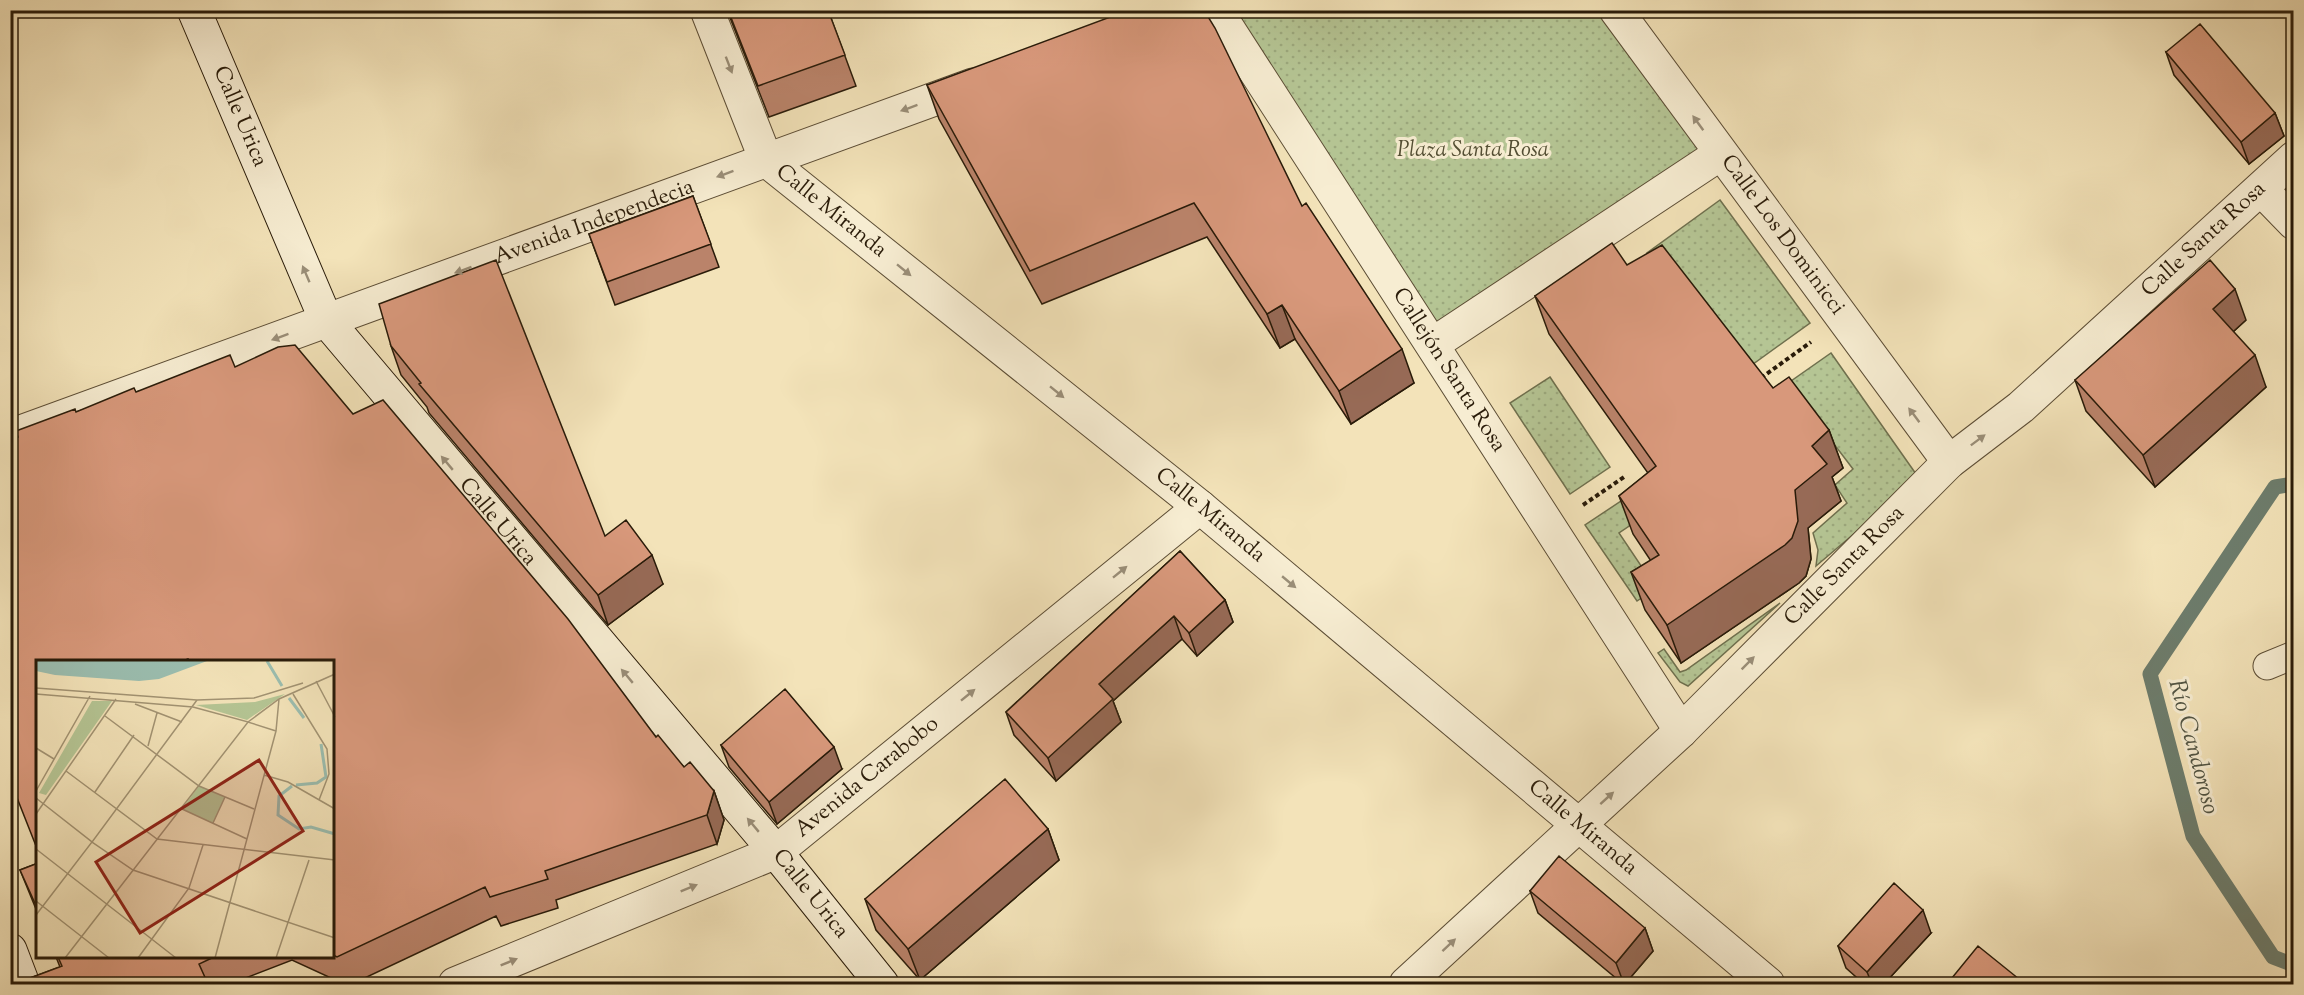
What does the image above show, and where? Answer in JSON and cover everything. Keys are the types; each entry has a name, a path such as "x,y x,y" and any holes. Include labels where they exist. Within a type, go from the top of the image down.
{"street":[{"name":"Calle Urica","path":"194,10 326,320 776,852 882,984"},
{"name":"Calle Miranda","path":"708,10 766,160 1200,507 1768,984"},
{"name":"Callejón Santa Rosa","path":"1216,10 1681,731"},
{"name":"Calle Los Dominicci","path":"1616,10 1948,462"},
{"name":"Avenida Independecia","path":"10,436 1002,75"},
{"path":"1433,344 1720,154"},
{"name":"Calle Santa Rosa","path":"1406,984 1681,731 1948,462 2021,407 2294,158"},
{"path":"2261,189 2294,223"},
{"name":"Avenida Carabobo","path":"455,984 776,852 1200,507"},
{"path":"10,950 23,984"}],"lane":[{"path":"2267,666 2294,655"}],"path":[{"path":"1760,379 1815,340"},
{"path":"1577,509 1624,477"}],"green space":[{"name":"Plaza Santa Rosa","path":"1216,11 1616,11 1720,154 1433,344"},
{"path":"1720,200 1810,323 1749,367 1665,276 1647,253"},
{"path":"1831,353 1916,474 1914,483 1816,566 1818,550 1813,533 1847,503 1835,485 1853,469 1805,406 1774,393"},
{"path":"1550,377 1610,467 1570,494 1510,403"},
{"path":"1636,491 1650,512 1619,533 1656,588 1637,601 1585,525"},
{"path":"1780,603 1688,686 1680,682 1658,653 1664,649 1680,672 1686,670"}],"building":[{"path":"728,10 828,10 845,55 758,86"},
{"path":"1129,10 1204,10 1302,206 1306,203 1402,349 1339,391 1282,305 1267,314 1194,203 1030,271 927,85"},
{"path":"2200,24 2275,113 2241,142 2166,52"},
{"path":"693,196 711,244 607,282 589,234"},
{"path":"1612,243 1627,265 1662,245 1773,388 1789,377 1829,430 1812,446 1827,464 1795,490 1798,521 1792,538 1667,625 1631,572 1659,555 1619,496 1656,466 1535,296"},
{"path":"496,260 605,536 626,520 652,555 598,595 419,384 421,383 391,346 379,304"},
{"path":"2210,260 2235,289 2213,309 2255,355 2143,455 2075,380"},
{"path":"295,345 353,414 383,400 568,619 656,737 658,735 684,767 690,762 714,791 707,815 545,871 548,879 490,897 485,887 337,957 334,956 334,660 36,660 36,846 10,780 10,440 18,437 16,431 75,409 76,412 134,388 136,392 230,355 235,367 278,347"},
{"path":"1180,551 1225,600 1189,633 1174,616 1099,684 1113,699 1048,758 1006,712"},
{"path":"785,689 834,747 769,802 721,745"},
{"path":"1005,779 1048,829 908,949 865,899"},
{"path":"1559,856 1645,928 1616,963 1530,891"},
{"path":"36,864 36,906 20,870"},
{"path":"1894,883 1923,910 1867,972 1838,946"},
{"path":"1978,946 2019,979 2015,984 1947,984"},
{"path":"59,959 210,959 199,964 208,984 14,984 62,966"}],"waterway":[{"name":"Río Candoroso","path":"2294,484 2275,487 2150,674 2193,836 2273,957 2294,965"}]}
